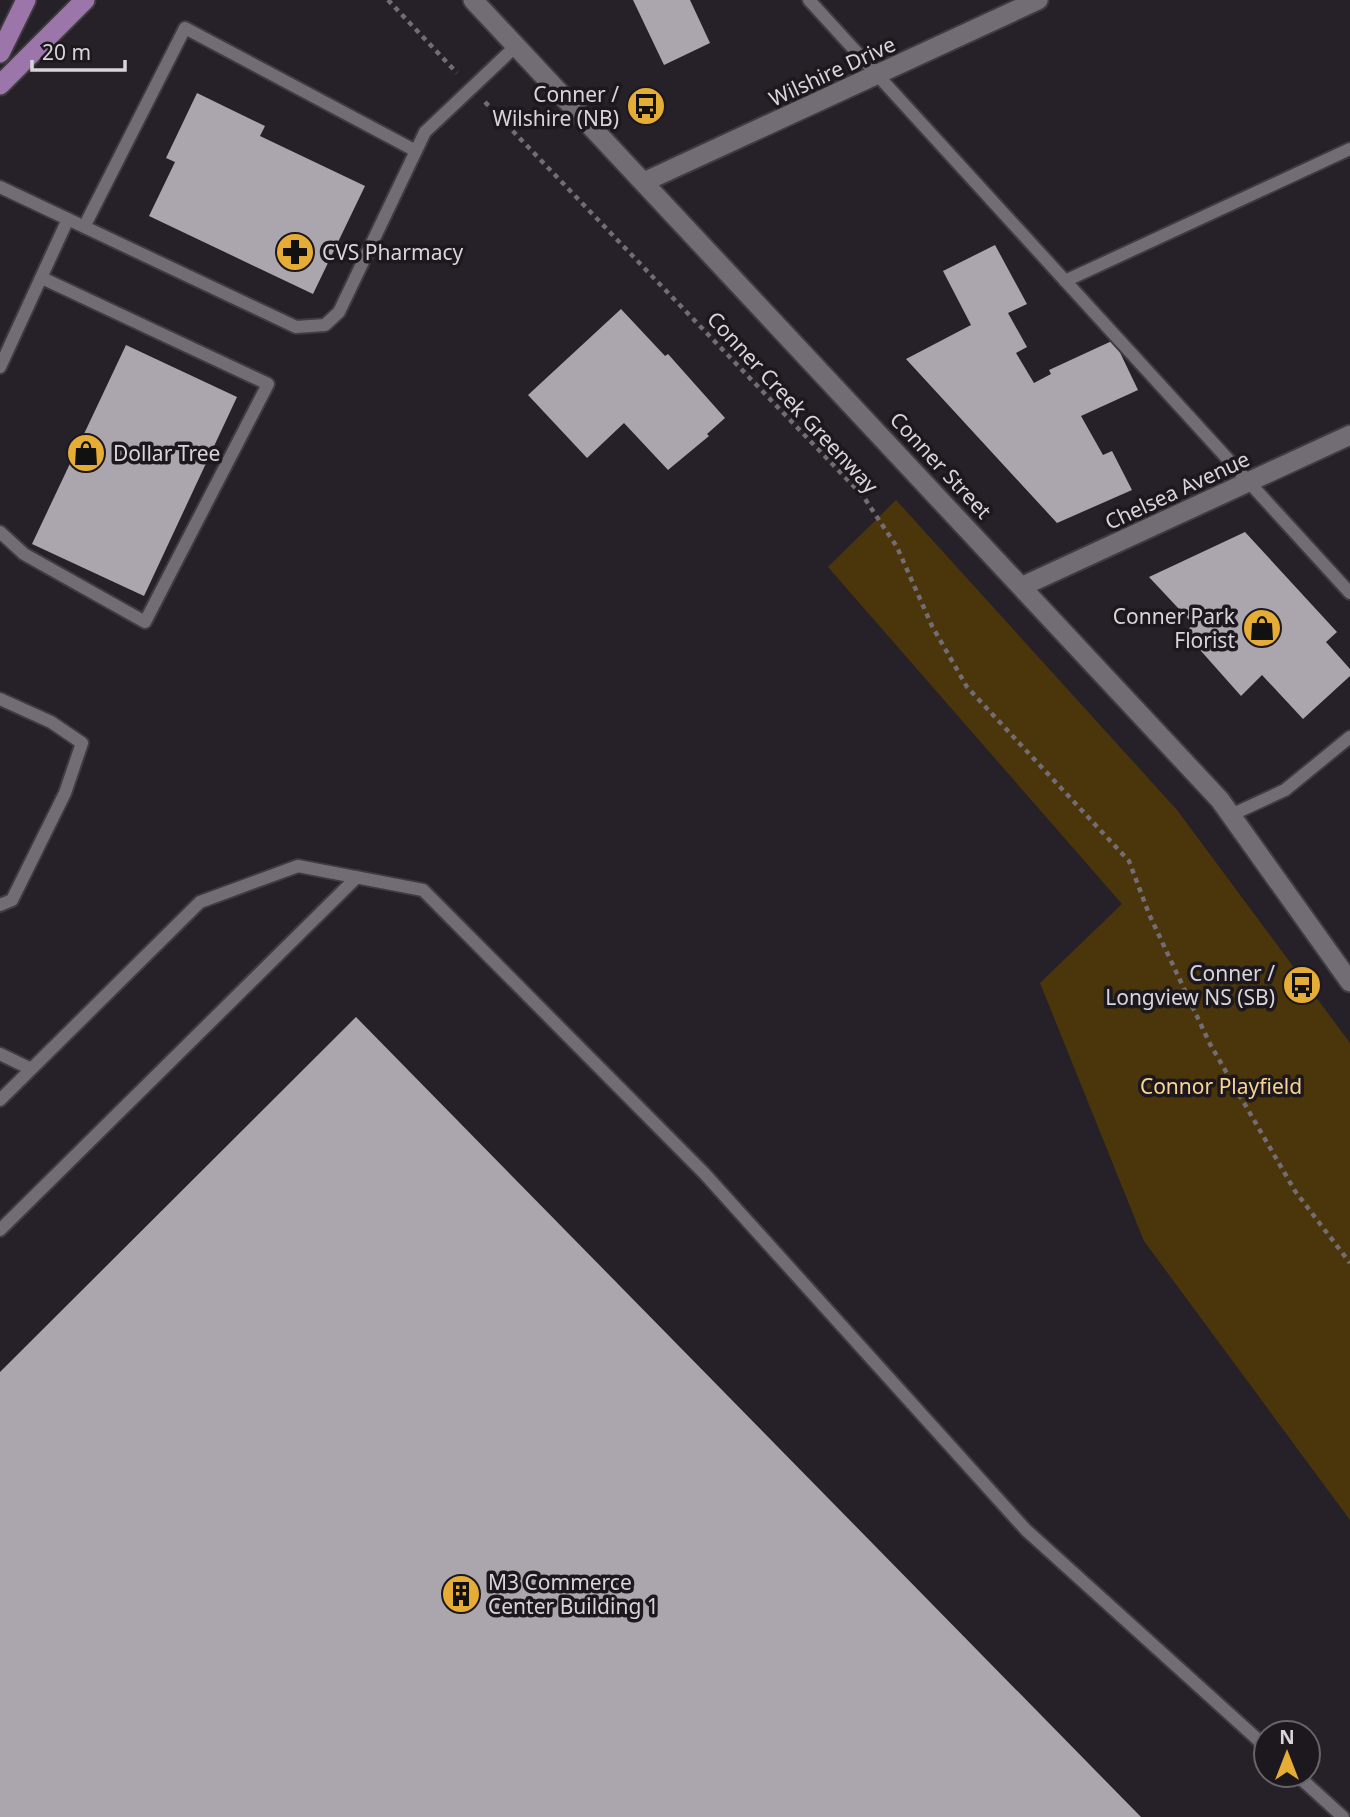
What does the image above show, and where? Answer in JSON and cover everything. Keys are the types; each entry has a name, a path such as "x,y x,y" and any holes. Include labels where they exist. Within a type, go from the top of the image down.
{"main road":[{"path":"0,53 26,0"},
{"path":"0,85 85,0"},
{"name":"Conner Street","path":"473,0 646,181 1023,586 1231,815 1350,982"},
{"name":"Wilshire Drive","path":"646,181 1038,0"},
{"name":"Chelsea Avenue","path":"1023,586 1350,435"}],"lane":[{"path":"809,0 1350,593"},
{"path":"84,227 185,28 416,151"},
{"path":"0,187 296,327 325,325 339,312 425,132 517,46"},
{"path":"1065,281 1350,149"},
{"path":"0,367 68,219"},
{"path":"0,532 24,554 145,622 268,384 42,278"},
{"path":"0,699 51,722 82,743 65,793 12,900 0,905"},
{"path":"1231,815 1285,790 1350,737"},
{"path":"0,1100 29,1068 200,902 298,866 423,890 704,1173 1026,1530 1252,1734"},
{"path":"0,1230 357,877"},
{"path":"0,1054 29,1068"},
{"path":"1312,1789 1343,1817"}],"path":[{"name":"Conner Creek Greenway","path":"388,0 863,496 897,547 932,626 967,687 1129,861 1149,914 1210,1044 1295,1191 1350,1263"}],"green space":[{"name":"Connor Playfield","path":"896,500 1177,810 1350,1043 1350,1520 1144,1241 1040,983 1122,904 828,567"}],"building":[{"path":"633,0 690,0 710,43 664,65"},
{"path":"197,93 265,126 260,136 365,186 313,294 149,216 175,162 166,158"},
{"path":"995,245 1027,304 1008,313 1027,347 1016,353 1034,383 1051,374 1049,370 1114,340 1138,390 1081,416 1103,455 1112,451 1132,490 1057,523 906,359 971,325 943,271"},
{"path":"621,309 665,356 668,354 725,418 707,434 709,436 668,470 624,423 587,458 528,395"},
{"path":"126,345 237,397 144,596 32,544"},
{"name":"Conner Park Florist","path":"1245,532 1337,632 1326,642 1350,669 1350,676 1303,719 1262,675 1241,696 1185,633 1193,624 1149,577"},
{"name":"M3 Commerce Center Building 1","path":"356,1017 1141,1817 0,1817 0,1372"}],"place":[{"name":"Conner / Wilshire (NB)","path":"646,106"},
{"name":"CVS Pharmacy","path":"295,252"},
{"name":"Dollar Tree","path":"86,453"},
{"name":"Conner Park Florist","path":"1262,628"},
{"name":"Conner / Longview NS (SB)","path":"1302,985"},
{"name":"M3 Commerce Center Building 1","path":"461,1594"}]}
